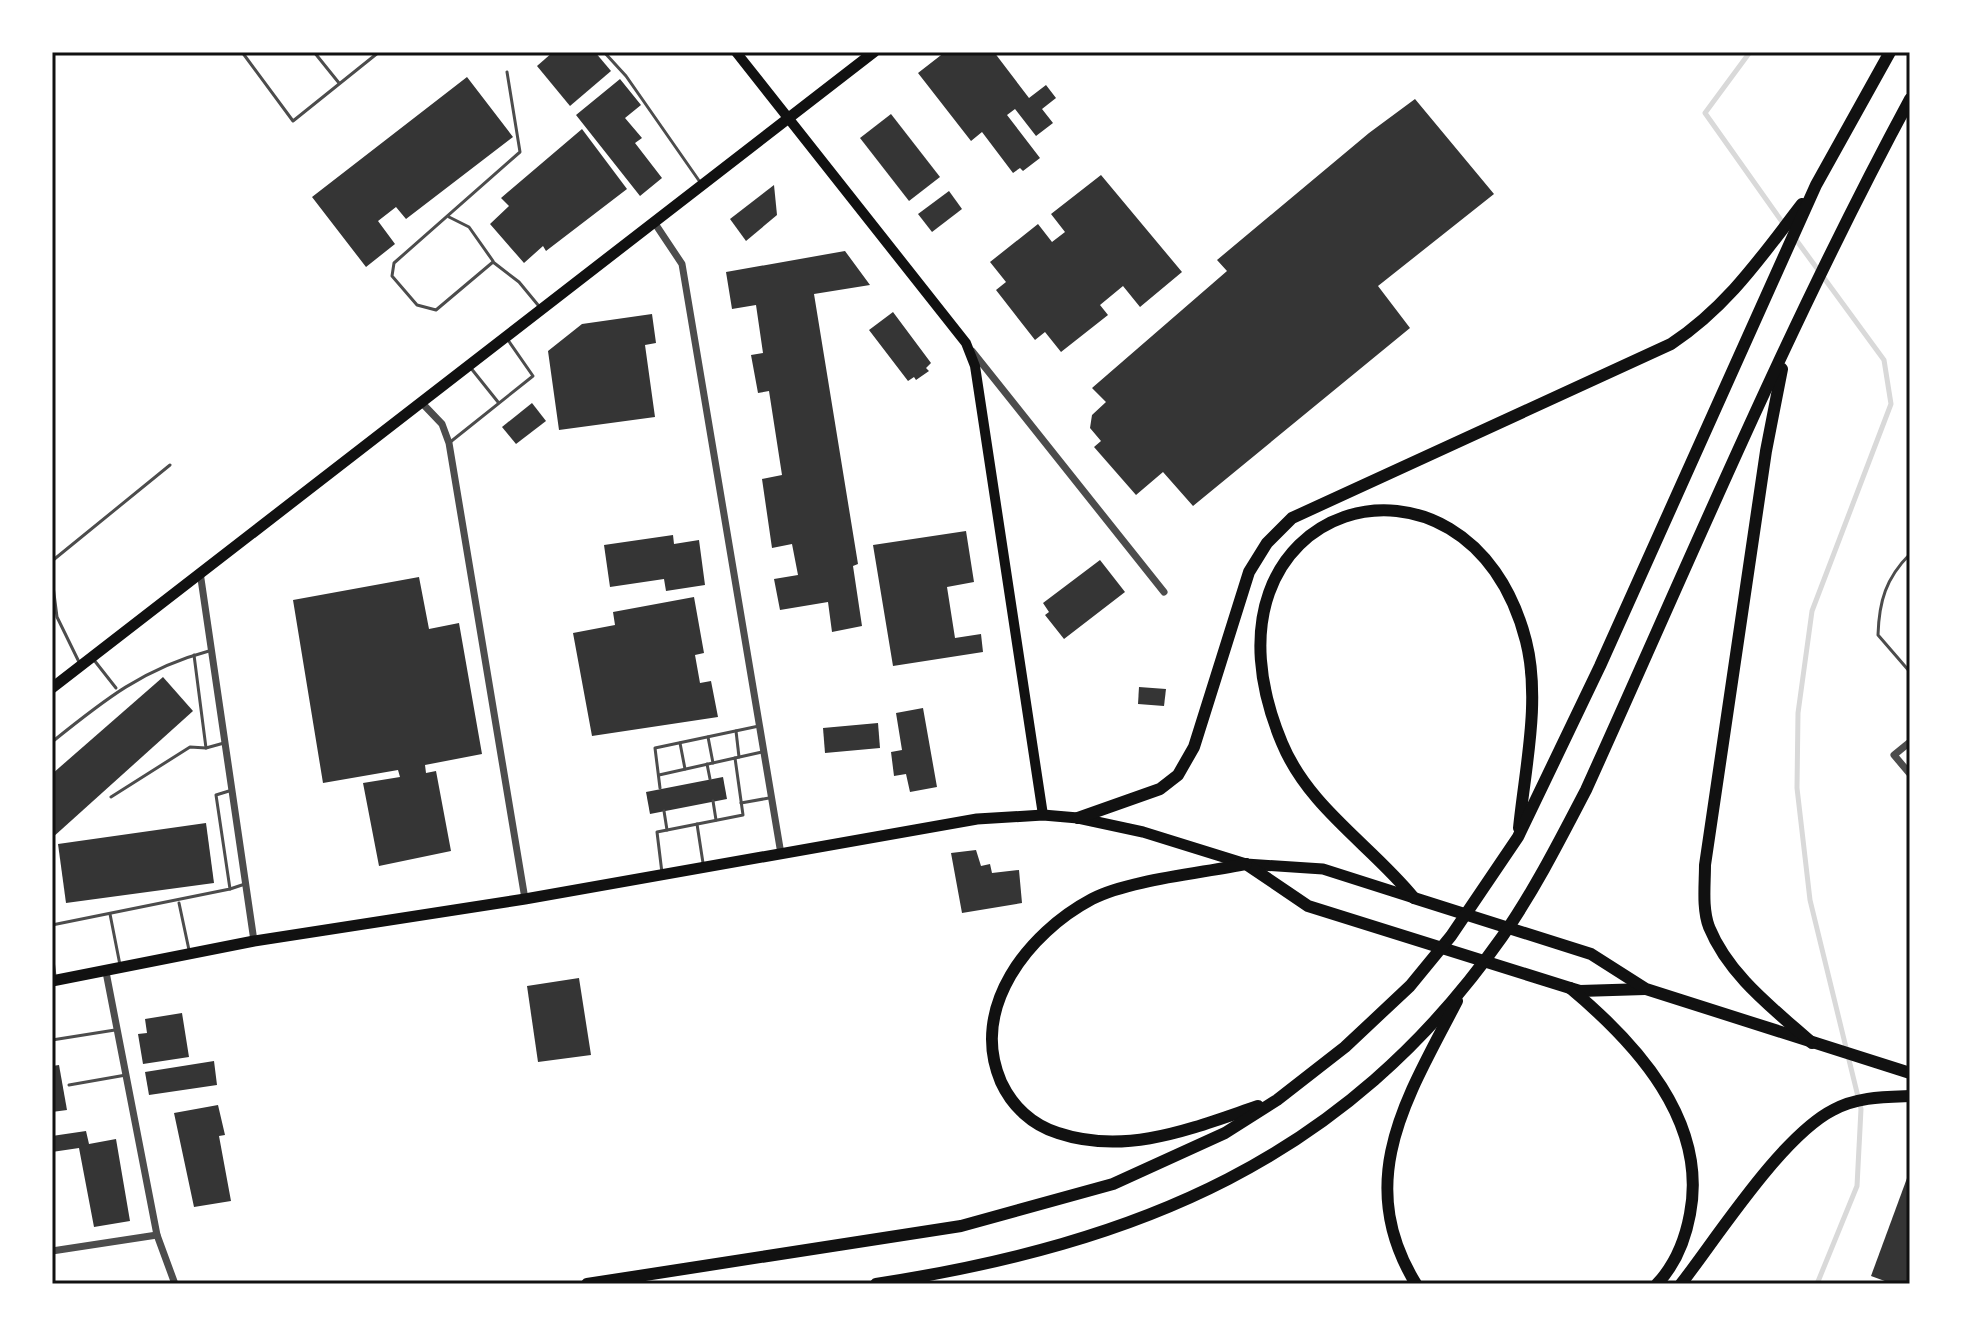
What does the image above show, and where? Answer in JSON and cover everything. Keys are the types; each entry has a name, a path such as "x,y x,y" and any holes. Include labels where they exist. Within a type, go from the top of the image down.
{"highway":[{"path":"587,1284 894,1237 1025,1210 1113,1184 1225,1133 1277,1100 1345,1047 1410,986 1451,936 1518,837 1600,666 1816,185 1890,52"},
{"path":"876,1284 953,1272 1081,1241 1215,1188 1274,1155 1339,1109 1395,1060 1464,987 1503,935 1554,853 1593,775 1786,347 1857,197 1910,99"},
{"path":"1078,818 1160,789 1178,775 1194,747 1249,572 1267,543 1292,518 1671,344 1703,323 1730,298 1816,185"},
{"path":"1786,347 1766,451 1707,849 1705,905 1708,925 1743,981 1812,1043"},
{"path":"1518,837 1531,711 1531,674 1527,644 1506,585 1495,569 1455,534 1414,513 1370,509 1329,522 1300,543 1280,567 1265,598 1261,652 1267,690 1282,744 1309,790 1348,834 1391,869 1414,898 1591,954 1646,989 1910,1073"},
{"path":"1277,1100 1163,1138 1118,1142 1057,1133 1017,1108 995,1066 991,1044 992,1019 1002,992 1039,938 1062,917 1095,898 1132,885 1246,864 1308,906 1570,988 1580,991 1646,989"},
{"path":"1416,1284 1398,1253 1389,1222 1385,1196 1391,1144 1405,1103 1464,987"},
{"path":"1570,988 1607,1019 1668,1095 1691,1157 1694,1182 1686,1238 1675,1262 1657,1284"},
{"path":"1681,1284 1773,1164 1812,1122 1853,1101 1910,1096"}],"main road":[{"path":"736,52 966,343 975,366 1043,815"},
{"path":"52,688 420,400 874,52"},
{"path":"54,981 254,941 525,899 977,819 1043,815 1078,818 1143,832 1246,864 1323,869 1414,898"}],"street":[{"path":"654,222 682,264 781,854"},
{"path":"966,343 1164,592"},
{"path":"420,400 442,424 449,443 525,899"},
{"path":"200,572 254,941"},
{"path":"1910,742 1894,755 1910,774"},
{"path":"106,972 157,1235 175,1284"},
{"path":"52,1251 157,1235"}],"lane":[{"path":"242,52 293,121 379,52"},
{"path":"314,52 339,84"},
{"path":"604,52 626,76 702,186"},
{"path":"493,262 436,310 417,305 392,276 394,263 520,152 507,72"},
{"path":"449,217 469,227 493,262 519,282 541,308"},
{"path":"449,443 533,376 505,335"},
{"path":"468,365 499,403"},
{"path":"52,561 170,465"},
{"path":"1910,554 1893,571 1879,604 1878,635 1910,672"},
{"path":"52,578 57,617 81,666"},
{"path":"52,741 117,690 168,662 212,651"},
{"path":"194,655 206,748"},
{"path":"92,656 117,690"},
{"path":"660,788 655,748 759,726"},
{"path":"662,875 657,832 743,815 736,731"},
{"path":"708,737 713,763"},
{"path":"111,797 190,747 206,748 225,742"},
{"path":"680,743 685,769"},
{"path":"659,775 764,751"},
{"path":"707,764 710,779"},
{"path":"230,889 216,795 232,789"},
{"path":"741,803 771,798"},
{"path":"713,801 716,820"},
{"path":"664,811 667,830"},
{"path":"697,824 703,867"},
{"path":"52,925 179,902 246,884"},
{"path":"179,902 190,954"},
{"path":"110,914 120,969"},
{"path":"52,952 54,981"},
{"path":"52,1040 117,1030"},
{"path":"69,1085 126,1075"}],"building":[{"path":"553,52 595,52 611,71 570,106 537,66"},
{"path":"945,52 994,52 1029,98 1046,85 1056,98 1042,109 1053,123 1036,136 1015,109 1007,115 1040,158 1023,171 1020,168 1013,173 982,132 971,141 918,73"},
{"path":"467,77 513,137 406,219 396,207 378,221 395,244 366,267 312,197"},
{"path":"620,79 641,105 625,118 642,138 635,143 662,178 640,196 576,115"},
{"path":"1415,99 1494,194 1378,286 1410,328 1193,506 1163,472 1136,495 1094,447 1101,441 1090,428 1092,415 1106,402 1092,388 1227,271 1217,260 1369,133"},
{"path":"891,114 940,177 909,201 860,138"},
{"path":"582,129 627,189 546,251 543,246 524,263 490,224 509,206 501,198"},
{"path":"1101,175 1182,272 1140,307 1123,286 1100,305 1108,315 1061,352 1045,332 1035,340 996,290 1006,282 990,262 1038,224 1052,242 1065,232 1051,214"},
{"path":"774,185 777,215 746,241 730,219"},
{"path":"949,191 962,209 932,232 918,214"},
{"path":"845,251 870,285 814,294 858,564 853,566 862,626 832,632 828,602 780,610 774,579 798,575 792,544 772,548 762,479 782,475 769,391 758,393 751,355 763,353 756,305 732,309 726,272"},
{"path":"893,312 931,363 926,368 929,371 916,380 914,377 908,381 869,330"},
{"path":"652,314 656,343 645,345 655,417 559,430 548,351 582,324"},
{"path":"532,403 546,421 516,444 502,427"},
{"path":"966,531 974,582 947,587 955,638 981,634 983,652 893,666 873,545"},
{"path":"673,535 674,544 699,540 705,585 666,591 664,579 610,587 604,545"},
{"path":"1100,560 1125,592 1064,639 1045,615 1049,612 1043,603"},
{"path":"419,577 429,629 459,623 482,754 425,765 426,773 436,771 451,851 379,866 363,783 400,777 398,770 323,783 293,600"},
{"path":"694,597 704,653 695,655 700,683 711,681 718,717 592,736 573,633 615,625 613,612"},
{"path":"163,677 193,711 52,838 52,774"},
{"path":"1139,687 1166,689 1164,706 1138,704"},
{"path":"923,708 937,787 910,792 906,774 894,776 891,752 902,750 896,713"},
{"path":"878,723 880,748 825,753 823,728"},
{"path":"723,777 727,799 650,814 646,792"},
{"path":"206,823 214,883 66,903 58,844"},
{"path":"976,850 981,866 990,864 992,873 1019,870 1022,903 962,913 951,853"},
{"path":"579,978 591,1055 538,1062 527,986"},
{"path":"182,1013 189,1057 143,1064 138,1034 147,1033 145,1019"},
{"path":"214,1061 217,1085 149,1095 145,1072"},
{"path":"59,1065 67,1110 52,1112 52,1066"},
{"path":"218,1105 225,1135 219,1136 231,1201 194,1207 174,1113"},
{"path":"86,1131 89,1144 116,1139 130,1221 94,1227 79,1148 52,1152 52,1136"},
{"path":"1910,1170 1910,1277 1907,1284 1893,1284 1871,1276"}],"waterway":[{"path":"1750,52 1705,113 1785,226"},
{"path":"1794,237 1884,360 1891,404 1812,611 1798,713 1797,788 1810,900 1861,1109 1857,1186 1817,1284"}]}
